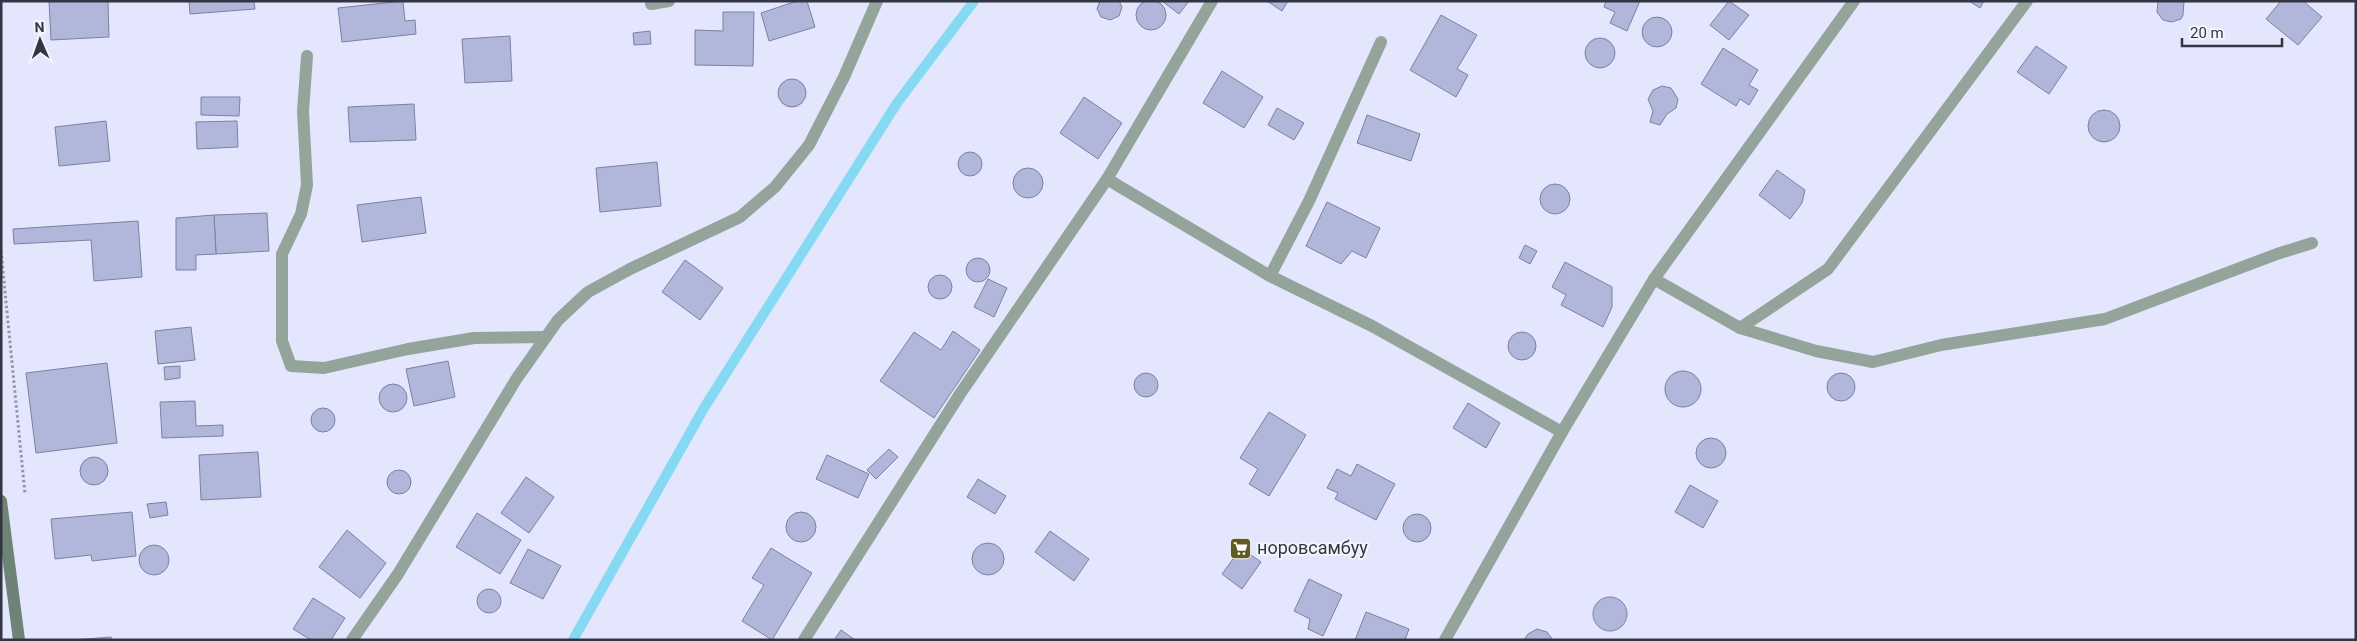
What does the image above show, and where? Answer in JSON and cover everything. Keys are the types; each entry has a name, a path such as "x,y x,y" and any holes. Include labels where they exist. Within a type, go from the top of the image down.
{"main road":[{"path":"1,502 19,640"}],"street":[{"path":"652,4 669,1"},
{"path":"352,640 398,574 517,378 558,320 588,292 630,269 740,217 775,187 809,145 844,77 877,1"},
{"path":"804,640 960,394 1107,179 1212,1"},
{"path":"1444,640 1562,432 1654,279 1854,1"},
{"path":"1740,328 1828,269 2027,1"},
{"path":"1270,276 1309,201 1381,42"},
{"path":"307,56 303,111 307,185 301,214 282,254 282,341 291,366 324,368 408,349 474,338 546,337"},
{"path":"1107,179 1270,276 1372,326 1562,432"},
{"path":"1654,279 1740,328 1816,351 1873,362 1941,345 2105,319 2277,254 2312,243"}],"path":[{"path":"1,250 26,504"}],"building":[{"path":"1151,0 1162,4 1166,15 1162,26 1151,30 1140,26 1136,15 1140,4"},
{"path":"49,1 108,1 109,37 51,40"},
{"path":"189,1 254,1 255,9 190,14"},
{"path":"403,1 405,21 415,20 416,34 342,42 338,8"},
{"path":"797,1 807,1 815,27 769,41 761,13"},
{"path":"1100,1 1119,1 1122,7 1119,16 1110,20 1101,17 1097,9"},
{"path":"1162,1 1189,1 1179,14"},
{"path":"1267,1 1288,1 1282,11"},
{"path":"1606,1 1640,1 1627,31 1610,23 1615,12 1604,7"},
{"path":"1729,1 1749,15 1729,40 1710,25"},
{"path":"1969,1 1984,1 1980,8"},
{"path":"2158,1 2184,1 2181,19 2172,22 2163,20 2157,12"},
{"path":"2281,1 2303,1 2322,17 2298,45 2266,19"},
{"path":"723,12 754,12 753,66 695,65 695,30 723,31"},
{"path":"1441,15 1477,35 1457,69 1468,75 1456,97 1410,70"},
{"path":"1657,17 1667,22 1672,32 1667,42 1657,47 1647,42 1642,32 1647,22"},
{"path":"650,31 651,44 634,45 633,33"},
{"path":"510,36 512,81 465,83 462,39"},
{"path":"1600,38 1611,42 1615,53 1611,64 1600,68 1589,64 1585,53 1589,42"},
{"path":"2036,46 2067,67 2049,94 2017,72"},
{"path":"1723,48 1758,70 1749,85 1758,90 1749,105 1740,99 1736,106 1701,84"},
{"path":"1222,71 1263,97 1244,128 1203,103"},
{"path":"792,79 802,83 806,93 802,103 792,107 782,103 778,93 782,83"},
{"path":"1662,86 1671,88 1678,99 1676,108 1667,114 1660,125 1650,122 1653,111 1648,99 1653,90"},
{"path":"201,97 240,97 239,116 201,115"},
{"path":"1084,97 1122,123 1098,159 1060,133"},
{"path":"414,104 416,140 350,142 348,107"},
{"path":"1277,108 1304,123 1294,140 1268,125"},
{"path":"2104,110 2110,111 2115,115 2119,120 2119,132 2115,137 2110,141 2104,142 2098,141 2093,137 2089,132 2088,126 2089,120 2093,115 2098,111"},
{"path":"1367,115 1420,134 1411,161 1357,143"},
{"path":"106,121 110,161 59,166 55,127"},
{"path":"237,121 238,147 197,149 196,122"},
{"path":"970,152 979,155 982,164 979,173 970,176 961,173 958,164 961,155"},
{"path":"657,162 661,206 600,212 596,168"},
{"path":"1028,168 1039,172 1043,183 1039,194 1028,198 1017,194 1013,183 1017,172"},
{"path":"1777,170 1805,190 1802,203 1790,219 1759,195"},
{"path":"1555,184 1565,189 1570,199 1565,209 1555,214 1545,209 1540,199 1545,189"},
{"path":"421,197 426,233 362,242 357,205"},
{"path":"1327,202 1380,228 1366,258 1352,251 1341,264 1306,246"},
{"path":"267,213 269,251 216,254 214,215"},
{"path":"214,215 216,254 196,255 196,270 176,270 176,218"},
{"path":"138,221 142,277 94,281 91,240 14,244 13,229"},
{"path":"1525,245 1537,251 1530,264 1519,258"},
{"path":"978,258 983,259 989,265 989,275 983,281 978,282 973,281 967,275 966,270 967,265 973,259"},
{"path":"685,260 723,288 700,320 662,292"},
{"path":"1565,262 1612,287 1612,307 1603,327 1561,305 1566,295 1552,287"},
{"path":"940,275 949,278 952,287 949,296 940,299 931,296 928,287 931,278"},
{"path":"988,279 1007,288 994,317 974,307"},
{"path":"191,327 195,360 158,364 155,331"},
{"path":"953,331 980,350 934,418 880,381 914,332 941,350"},
{"path":"1522,332 1532,336 1536,346 1532,356 1522,360 1512,356 1508,346 1512,336"},
{"path":"448,361 455,397 414,406 406,369"},
{"path":"107,363 117,443 36,453 26,373"},
{"path":"180,366 180,378 165,380 164,367"},
{"path":"1683,371 1695,377 1701,389 1695,401 1683,407 1671,401 1665,389 1671,377"},
{"path":"1146,373 1155,376 1158,385 1155,394 1146,397 1137,394 1134,385 1137,376"},
{"path":"1841,373 1851,377 1855,387 1851,397 1841,401 1831,397 1827,387 1831,377"},
{"path":"393,384 403,388 407,398 403,408 393,412 383,408 379,398 383,388"},
{"path":"195,401 196,426 223,425 223,436 162,438 160,402"},
{"path":"1468,403 1500,423 1486,448 1453,428"},
{"path":"323,408 332,411 335,420 332,429 323,432 314,429 311,420 314,411"},
{"path":"1269,412 1306,435 1269,496 1249,484 1258,469 1240,458"},
{"path":"1711,438 1722,442 1726,453 1722,464 1711,468 1700,464 1696,453 1700,442"},
{"path":"889,449 898,457 876,479 867,470"},
{"path":"258,452 261,497 201,500 199,455"},
{"path":"827,455 869,474 858,498 816,479"},
{"path":"94,457 104,461 108,471 104,481 94,485 84,481 80,471 84,461"},
{"path":"1357,464 1395,484 1376,520 1335,499 1338,493 1327,488 1337,469 1351,476"},
{"path":"399,470 408,473 411,482 408,491 399,494 390,491 387,482 390,473"},
{"path":"526,477 554,497 529,533 501,513"},
{"path":"978,479 1006,496 995,514 967,497"},
{"path":"1690,485 1718,501 1703,528 1675,512"},
{"path":"166,502 168,515 150,518 147,504"},
{"path":"132,512 136,556 92,561 91,555 55,559 51,519"},
{"path":"801,512 807,513 815,521 815,533 807,541 801,542 795,541 787,533 786,527 787,521 795,513"},
{"path":"477,513 521,540 500,574 456,547"},
{"path":"1417,514 1427,518 1431,528 1427,538 1417,542 1407,538 1403,528 1407,518"},
{"path":"347,530 386,563 360,598 319,567"},
{"path":"1050,531 1089,559 1074,581 1035,552"},
{"path":"988,543 999,548 1004,559 999,570 988,575 977,570 972,559 977,548"},
{"path":"154,545 160,546 168,554 168,566 160,574 154,575 148,574 140,566 139,560 140,554 148,546"},
{"path":"771,548 812,573 772,640 742,621 764,585 752,578"},
{"path":"1241,548 1261,562 1242,589 1222,574"},
{"path":"528,549 561,566 543,599 510,583"},
{"path":"1309,579 1342,595 1323,636 1308,629 1310,619 1294,611"},
{"path":"489,589 497,593 501,601 497,609 489,613 481,609 477,601 481,593"},
{"path":"1610,597 1622,602 1627,614 1622,626 1610,631 1598,626 1593,614 1598,602"},
{"path":"313,598 345,618 331,640 311,640 293,629"},
{"path":"1366,612 1409,629 1405,640 1355,640"},
{"path":"1537,629 1547,632 1553,640 1524,640 1528,634"},
{"path":"841,630 855,640 834,640"},
{"path":"111,637 112,640 73,640"}],"waterway":[{"path":"573,640 704,408 897,103 974,1"}],"place":[{"name":"норовсамбуу","path":"1241,548"}]}
